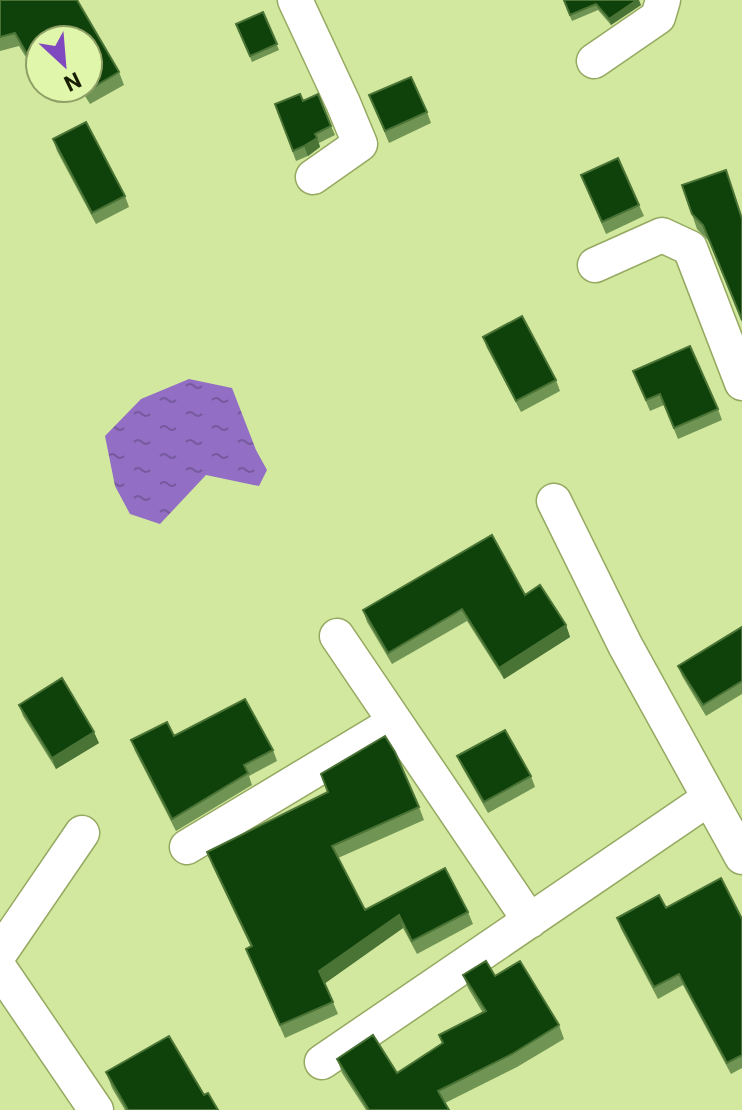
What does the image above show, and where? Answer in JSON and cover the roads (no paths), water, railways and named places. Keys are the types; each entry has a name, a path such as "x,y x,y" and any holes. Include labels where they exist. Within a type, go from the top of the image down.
{"street":[{"path":"295,0 360,144 313,177"},
{"path":"594,61 658,17 663,0"},
{"path":"595,265 662,235 690,248 742,383"},
{"path":"554,501 625,645 742,857"},
{"path":"337,636 530,921"},
{"path":"187,847 395,722"},
{"path":"322,1062 708,799"},
{"path":"0,953 82,833"},
{"path":"0,969 96,1110"}],"water":[{"path":"189,379 232,388 267,470 259,486 206,475 160,524 130,514 115,486 105,436 141,399"}]}
